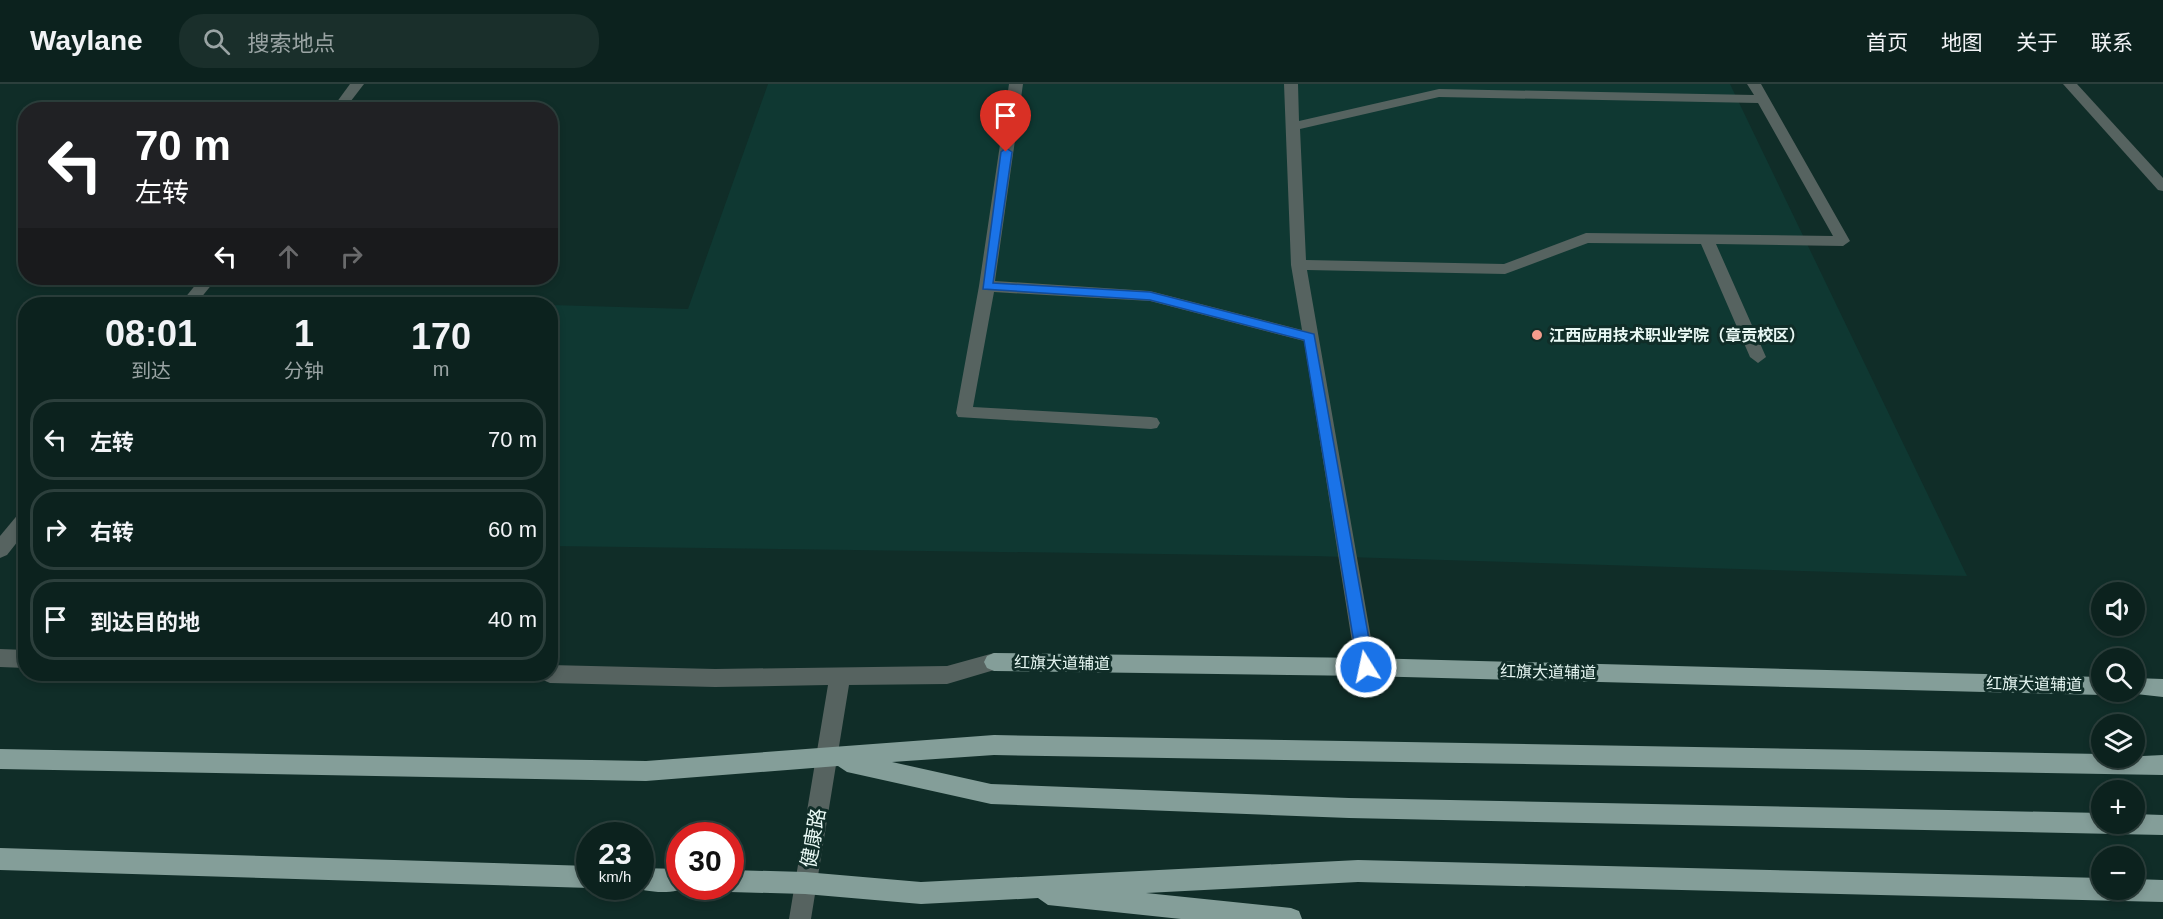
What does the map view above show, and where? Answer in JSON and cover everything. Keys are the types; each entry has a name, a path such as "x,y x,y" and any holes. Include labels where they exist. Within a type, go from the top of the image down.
{"main road":[{"name":"红旗大道辅道","path":"994,662 1366,667 2091,686"},
{"path":"2145,687 2163,688"},
{"path":"0,759 646,771 994,745 2163,765"},
{"path":"828,757 991,794 1349,808 2091,823"},
{"path":"2145,825 2163,825"},
{"path":"0,859 576,877"},
{"path":"744,881 805,883 921,893 986,888 1358,872 2091,889"},
{"path":"986,888 1291,919"},
{"path":"2145,891 2163,891"}],"street":[{"path":"344,102 357,84"},
{"path":"1016,84 987,286 964,413 1151,423"},
{"path":"1291,84 1299,265 1366,667"},
{"path":"1299,265 1505,269 1586,238 1843,241 1754,84"},
{"path":"2070,84 2163,187"},
{"path":"1292,128 1439,93 1762,99"},
{"path":"1707,241 1758,357"},
{"path":"194,297 203,285"},
{"path":"987,286 1150,296 1310,337"},
{"path":"0,550 18,527"},
{"path":"0,658 18,659"},
{"path":"558,674 715,678 947,675 994,662"},
{"name":"健康路","path":"800,919 840,676"}],"shaded area":[{"name":"江西应用技术职业学院（章贡校区）","path":"768,84 1730,84 1967,576 1313,556 558,546 558,305 688,309"}],"place":[{"name":"江西应用技术职业学院（章贡校区）","path":"1537,335"}],"route":[{"path":"1006,152 987,286 1150,296 1310,337 1366,667"}]}
